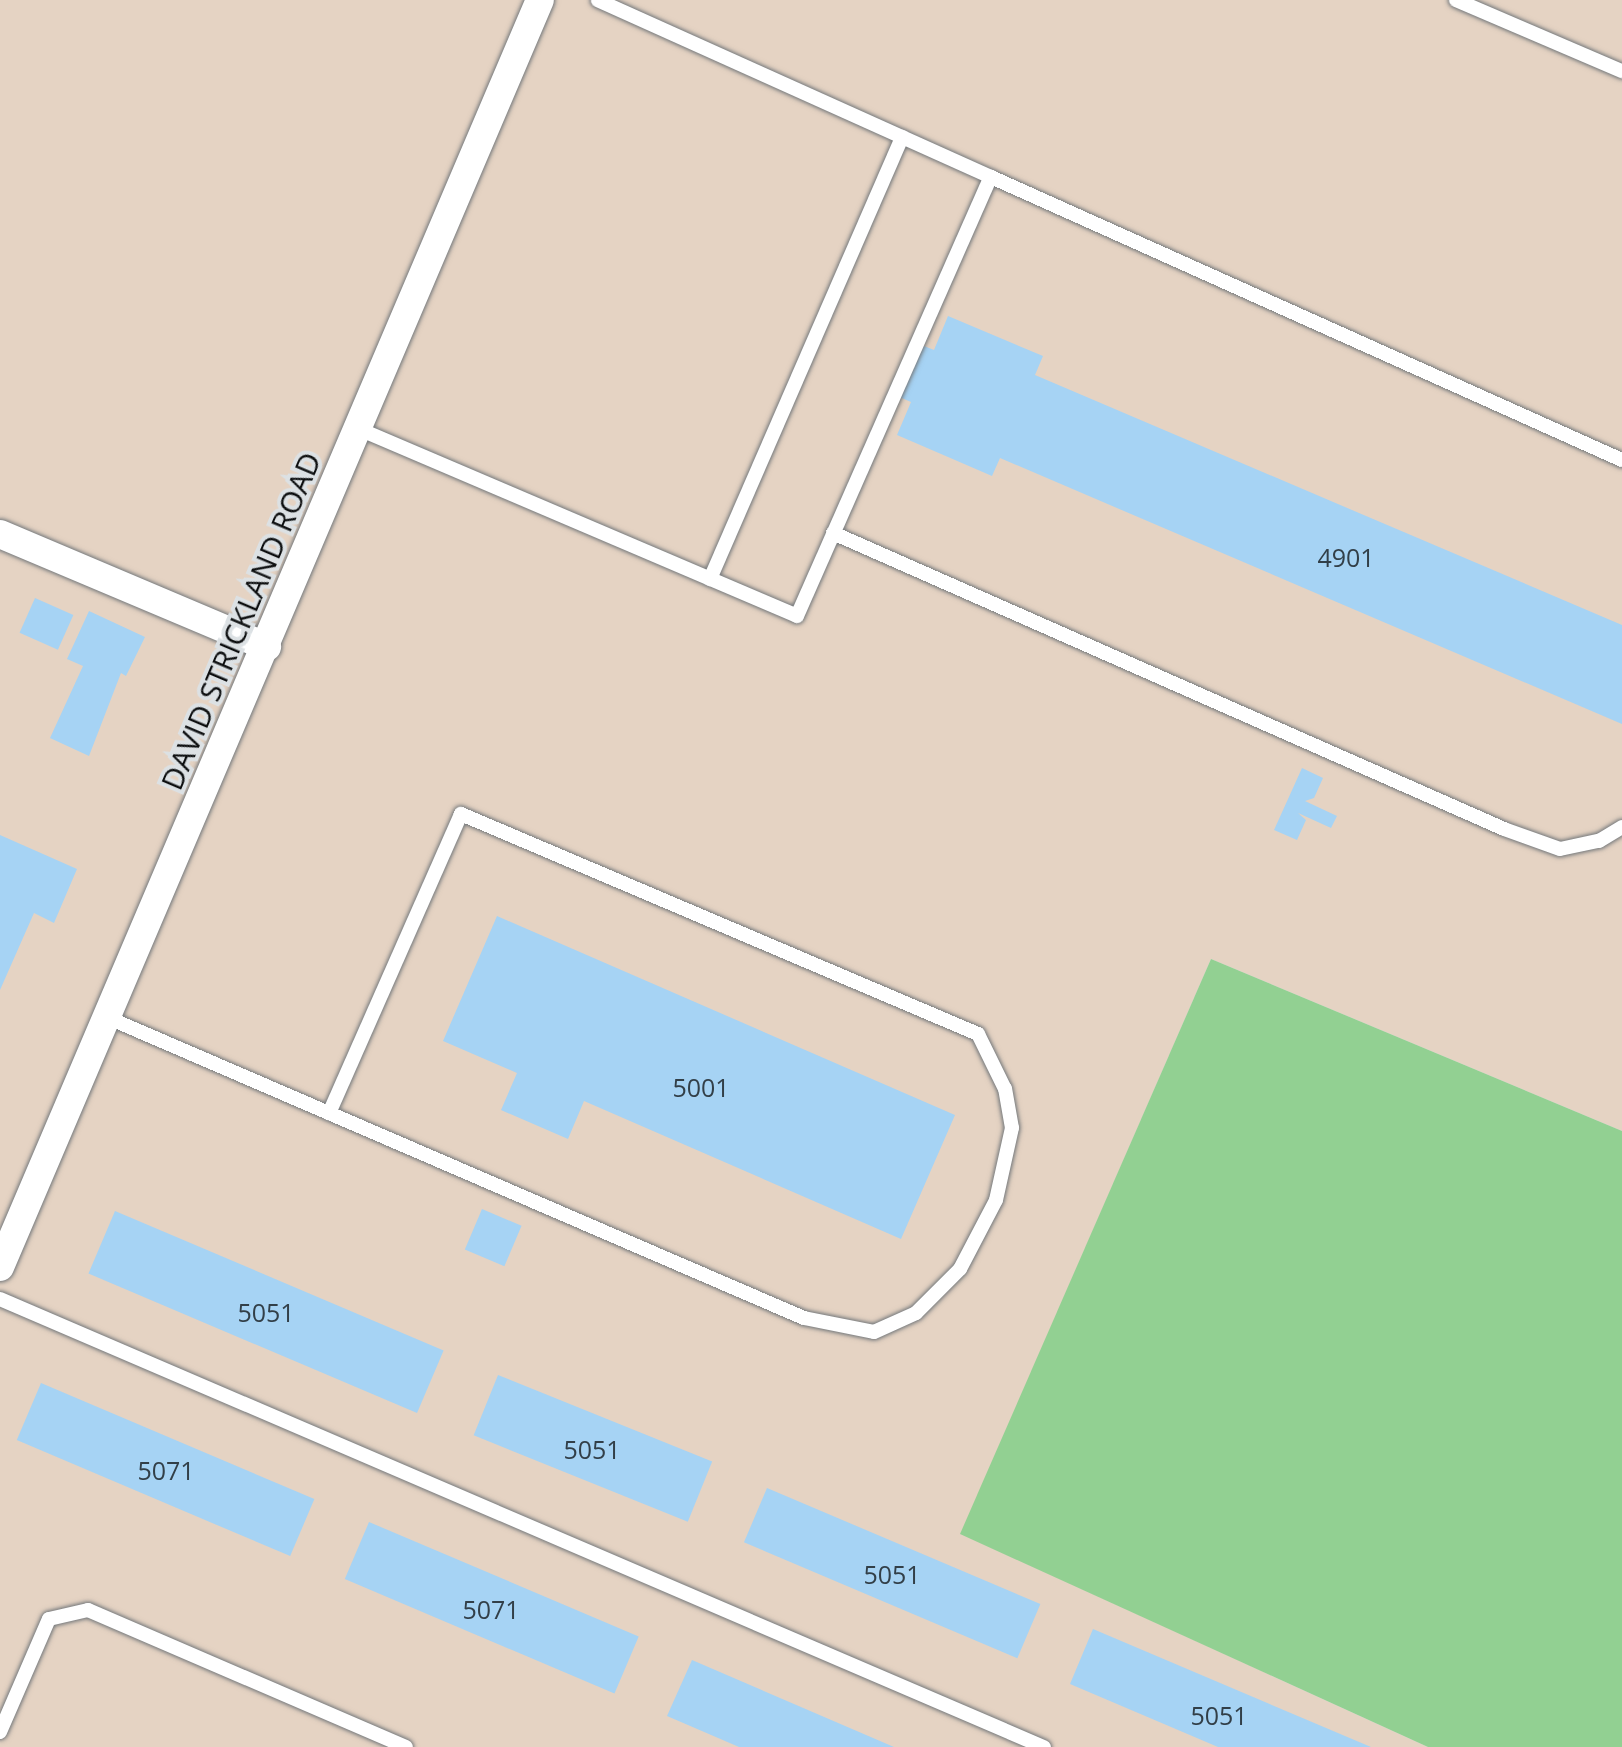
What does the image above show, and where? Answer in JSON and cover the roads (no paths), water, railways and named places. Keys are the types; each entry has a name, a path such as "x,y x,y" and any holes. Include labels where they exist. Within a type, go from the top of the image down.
{"street":[{"name":"DAVID STRICKLAND ROAD","path":"0,1267 540,0"},
{"path":"0,534 267,647"}],"lane":[{"path":"598,0 1622,460"},
{"path":"1456,0 1622,72"},
{"path":"710,579 902,137"},
{"path":"359,429 796,616 991,177"},
{"path":"833,533 1504,829 1560,849 1599,841 1622,826"},
{"path":"104,1016 804,1318 874,1332 916,1313 960,1269 996,1200 1012,1128 1005,1090 978,1034 461,814 330,1113"},
{"path":"0,1299 1044,1747"},
{"path":"0,1732 49,1619 88,1610 406,1747"}]}
